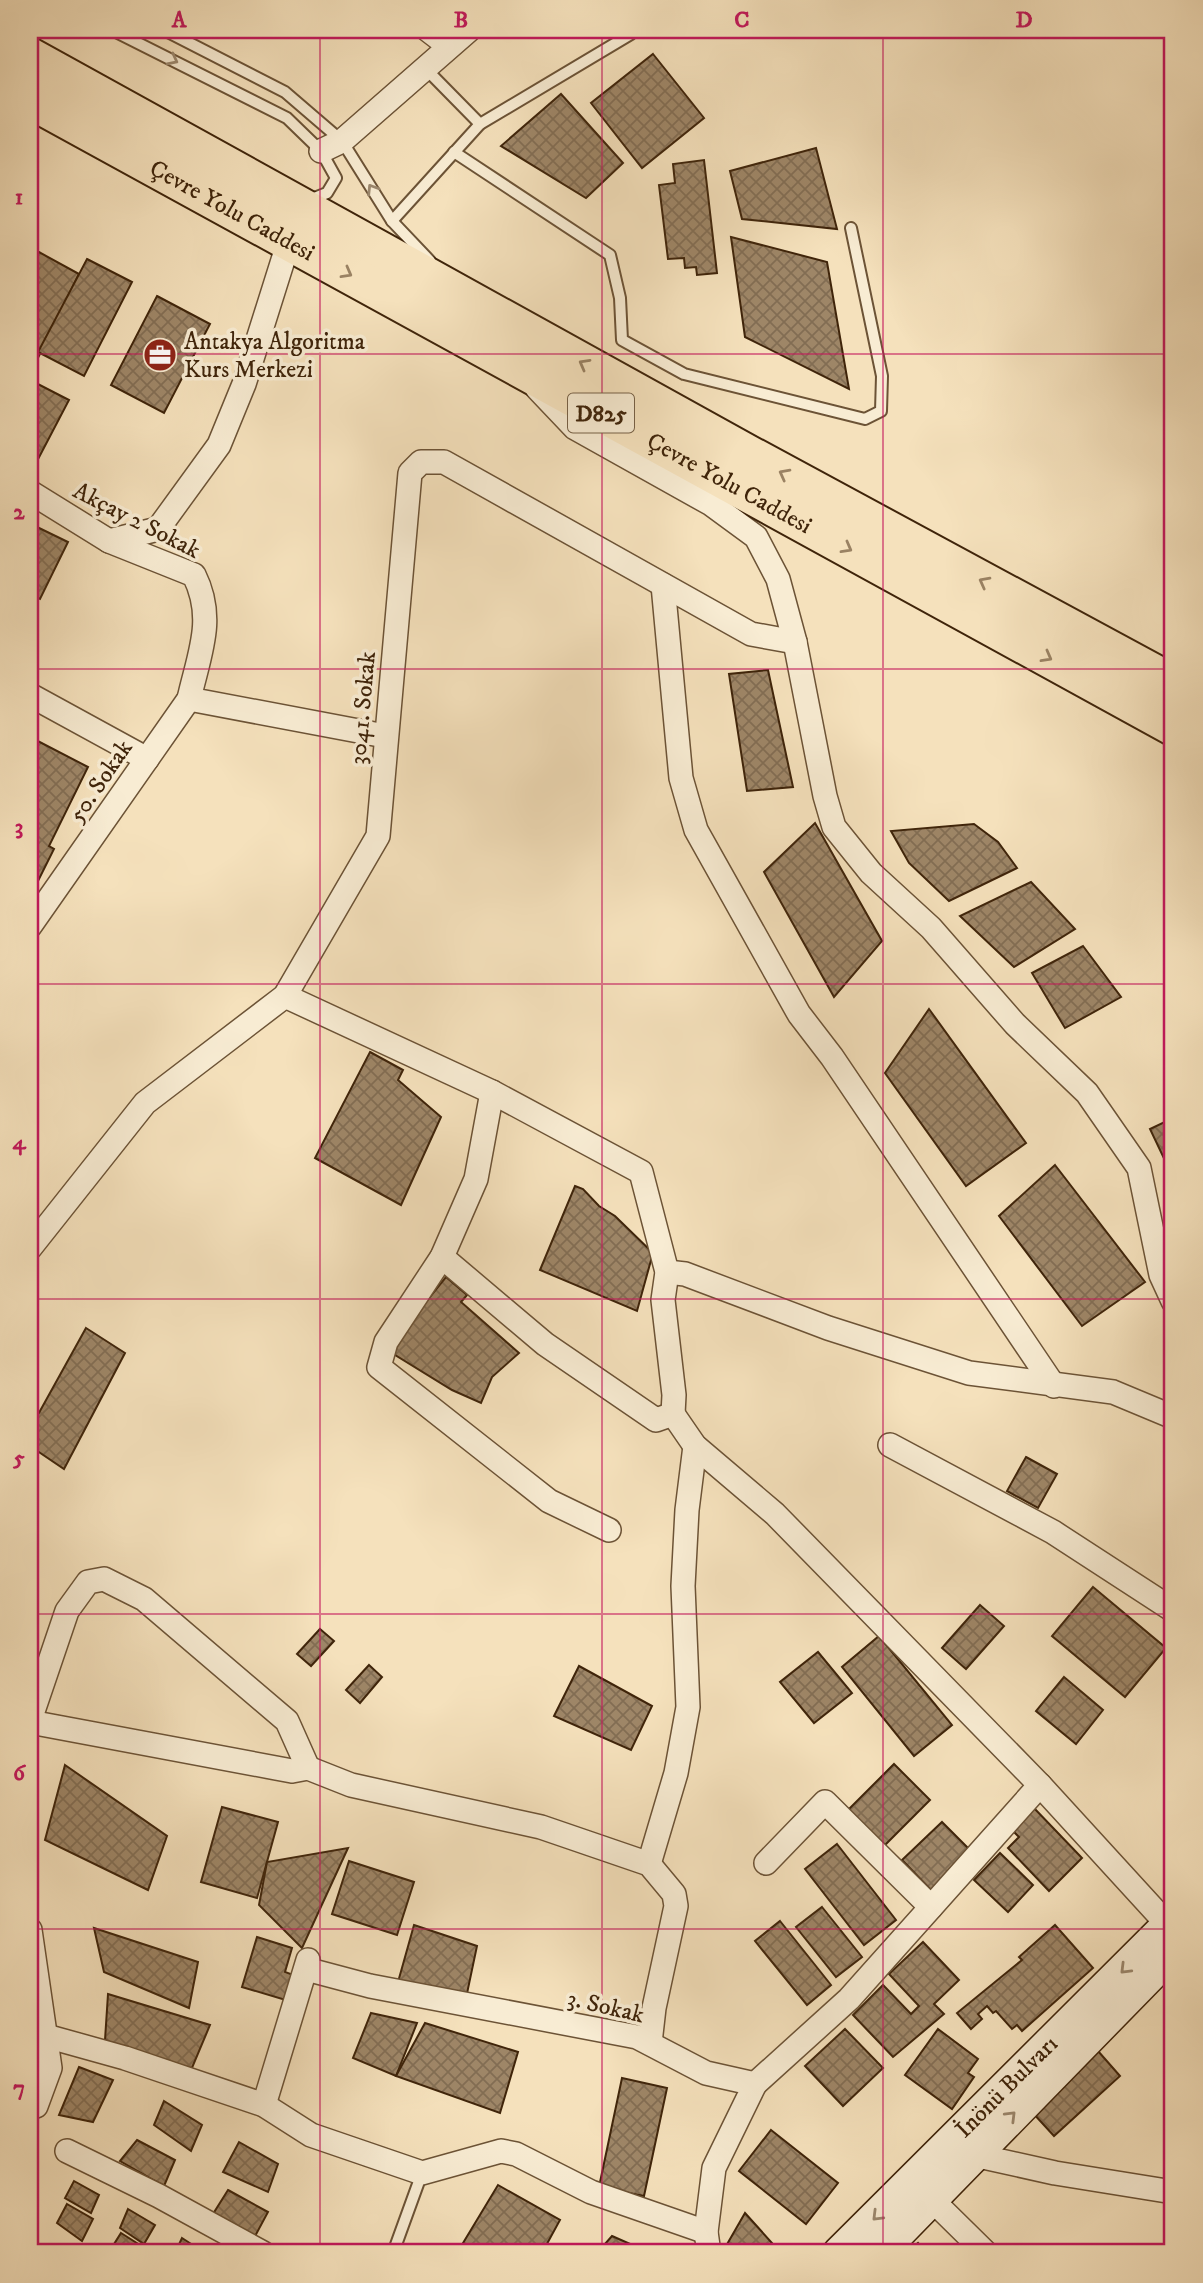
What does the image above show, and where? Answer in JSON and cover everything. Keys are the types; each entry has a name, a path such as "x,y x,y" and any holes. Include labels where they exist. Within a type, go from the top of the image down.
{"highway":[{"path":"30,30 280,216"},
{"name":"Çevre Yolu Caddesi","path":"30,57 517,367 1173,726"},
{"name":"Çevre Yolu Caddesi","path":"30,99 280,216 463,297 1173,684"},
{"path":"30,121 280,216"}],"main road":[{"name":"İnönü Bulvarı","path":"839,2253 922,2190 974,2155 1172,1932"},
{"name":"İnönü Bulvarı","path":"879,2253 922,2190 1172,1932"}],"street":[{"path":"428,30 449,46"},
{"path":"321,151 342,141 469,30"},
{"path":"109,541 158,528 219,445 244,384 280,216"},
{"path":"517,367 575,428 712,504 756,537 778,579 795,642 825,796 834,827 871,873 931,929 1015,1024 1087,1093 1139,1168 1173,1301"},
{"name":"3041. Sokak","path":"30,1248 145,1103 285,996 378,836 410,474 421,462 444,462 751,634 795,642"},
{"name":"Akçay 2 Sokak","path":"30,492 109,541 194,575 205,596 207,621 189,699"},
{"path":"663,585 681,778 696,830 799,1014 832,1057 1055,1386"},
{"path":"30,695 147,759"},
{"path":"189,699 385,736"},
{"name":"50. Sokak","path":"30,926 189,699"},
{"path":"285,996 492,1092 641,1172 667,1272 663,1300 674,1395 673,1414 695,1446 775,1514 1040,1785 1172,1932"},
{"path":"492,1092 476,1179 442,1257 386,1342 379,1367 549,1501 609,1530"},
{"path":"442,1257 545,1344 656,1420 673,1414"},
{"path":"667,1272 685,1274 828,1328 969,1373 1114,1392 1173,1417"},
{"path":"890,1445 1053,1532 1173,1610"},
{"path":"649,1864 676,1773 688,1707 683,1586 687,1510 695,1446"},
{"path":"308,1768 286,1721 144,1599 104,1579 88,1582 66,1611 30,1721 292,1771 308,1768 351,1784 541,1828 649,1864 674,1894 676,1906 654,2008 650,2043"},
{"path":"46,2036 125,2058 164,2074 264,2105 311,2135 422,2173 501,2151 524,2156 591,2192 708,2243 714,2168 755,2084 849,1999 1040,1785"},
{"path":"766,1863 825,1802 931,1907"},
{"path":"30,1930 50,2068 36,2106 30,2104"},
{"name":"3. Sokak","path":"264,2105 307,1964 370,1986 637,2037 706,2073 755,2084"},
{"path":"67,2151 159,2196 263,2253"},
{"path":"974,2155 1055,2173 1173,2192"},
{"path":"922,2190 986,2253"}],"lane":[{"path":"112,30 288,118 321,151 336,178 327,193 280,216"},
{"path":"164,30 285,92 342,141 392,221 463,297"},
{"path":"392,221 480,124 631,34"},
{"path":"425,68 480,124"},
{"path":"454,152 610,255 620,298 622,340 684,374 865,419 881,411 882,376 851,229"},
{"path":"393,2253 422,2173"}],"building":[{"path":"653,54 704,118 642,168 591,103"},
{"path":"561,94 623,163 586,198 501,146"},
{"path":"816,148 837,229 742,219 730,171"},
{"path":"704,160 717,273 697,275 696,267 685,268 684,258 668,259 659,185 675,183 673,164"},
{"path":"731,237 827,262 849,389 745,337"},
{"path":"37,251 79,274 35,364 30,362 30,266"},
{"path":"87,259 132,282 84,376 38,352"},
{"name":"Antakya Algoritma Kurs Merkezi","path":"157,296 210,324 164,413 111,385"},
{"path":"30,380 69,400 36,463 30,459"},
{"path":"37,527 68,542 40,599 30,594 30,542"},
{"path":"768,670 793,787 747,791 729,674"},
{"path":"30,737 88,767 49,846 54,849 30,897"},
{"path":"815,823 882,941 834,997 764,872"},
{"path":"974,824 998,842 1017,868 949,901 909,863 891,831"},
{"path":"1031,882 1075,929 1014,967 960,916"},
{"path":"1083,946 1121,997 1065,1028 1032,973"},
{"path":"929,1009 1026,1143 966,1186 885,1073"},
{"path":"370,1052 403,1070 398,1080 441,1117 401,1205 315,1158"},
{"path":"1173,1118 1173,1167 1169,1169 1150,1129"},
{"path":"1055,1165 1145,1282 1082,1326 999,1216"},
{"path":"575,1186 583,1189 599,1206 615,1216 653,1253 637,1311 540,1270"},
{"path":"446,1277 467,1295 461,1302 519,1353 492,1377 481,1403 452,1390 387,1350"},
{"path":"86,1328 125,1353 64,1469 30,1446 30,1429"},
{"path":"1026,1457 1057,1474 1038,1508 1007,1491"},
{"path":"1093,1587 1166,1648 1125,1697 1052,1636"},
{"path":"980,1605 1004,1626 966,1669 942,1648"},
{"path":"320,1629 334,1641 311,1666 297,1654"},
{"path":"879,1636 952,1725 914,1756 842,1667"},
{"path":"818,1652 852,1693 814,1723 780,1682"},
{"path":"369,1665 382,1677 360,1703 346,1690"},
{"path":"579,1666 652,1706 631,1750 554,1716"},
{"path":"1064,1677 1103,1710 1076,1744 1036,1711"},
{"path":"894,1764 930,1800 884,1846 848,1810"},
{"path":"65,1765 167,1836 148,1890 45,1840"},
{"path":"222,1807 278,1822 257,1898 201,1882"},
{"path":"1033,1807 1082,1858 1049,1891 1008,1848 1019,1837 1011,1829"},
{"path":"942,1822 972,1852 932,1891 902,1860"},
{"path":"837,1844 896,1920 864,1945 805,1869"},
{"path":"348,1848 302,1948 259,1905 267,1862"},
{"path":"1000,1853 1033,1885 1008,1912 974,1880"},
{"path":"349,1861 414,1882 397,1935 332,1914"},
{"path":"822,1907 862,1957 836,1977 796,1927"},
{"path":"780,1921 831,1985 807,2005 755,1941"},
{"path":"414,1925 477,1946 465,2003 398,1982"},
{"path":"1055,1925 1093,1968 1022,2031 1017,2025 1012,2029 996,2011 993,2013 987,2006 978,2014 982,2019 971,2029 957,2013 1022,1960 1019,1957"},
{"path":"94,1928 198,1962 189,2008 104,1972"},
{"path":"257,1937 292,1948 285,1972 296,1976 289,2001 242,1987"},
{"path":"923,1942 959,1980 934,2004 944,2014 893,2057 853,2015 883,1985 911,2014 919,2006 889,1974"},
{"path":"108,1994 210,2025 189,2075 105,2040"},
{"path":"30,2007 40,2081 30,2083"},
{"path":"371,2013 417,2023 396,2076 353,2058"},
{"path":"425,2023 518,2052 500,2113 396,2076"},
{"path":"845,2029 883,2068 843,2106 805,2066"},
{"path":"938,2029 978,2059 968,2073 974,2077 952,2109 905,2075"},
{"path":"1098,2051 1120,2076 1054,2136 1032,2112"},
{"path":"79,2067 113,2080 93,2122 59,2115"},
{"path":"622,2078 667,2088 644,2196 599,2187"},
{"path":"164,2101 202,2125 191,2151 154,2125"},
{"path":"771,2130 838,2183 806,2224 739,2171"},
{"path":"137,2140 175,2160 164,2186 120,2161"},
{"path":"239,2142 278,2164 268,2192 223,2172"},
{"path":"74,2181 99,2195 91,2213 65,2198"},
{"path":"498,2185 560,2220 542,2253 457,2253"},
{"path":"228,2190 268,2212 254,2238 213,2214"},
{"path":"67,2204 93,2219 82,2241 57,2223"},
{"path":"128,2209 155,2225 144,2244 120,2228"},
{"path":"745,2213 781,2253 722,2253"},
{"path":"121,2233 143,2247 138,2253 118,2253 111,2249"},
{"path":"612,2236 644,2250 643,2253 597,2253"},
{"path":"182,2238 205,2253 175,2253"},
{"path":"918,2243 927,2253 906,2253"}],"place":[{"name":"Antakya Algoritma Kurs Merkezi","path":"160,355"}]}
